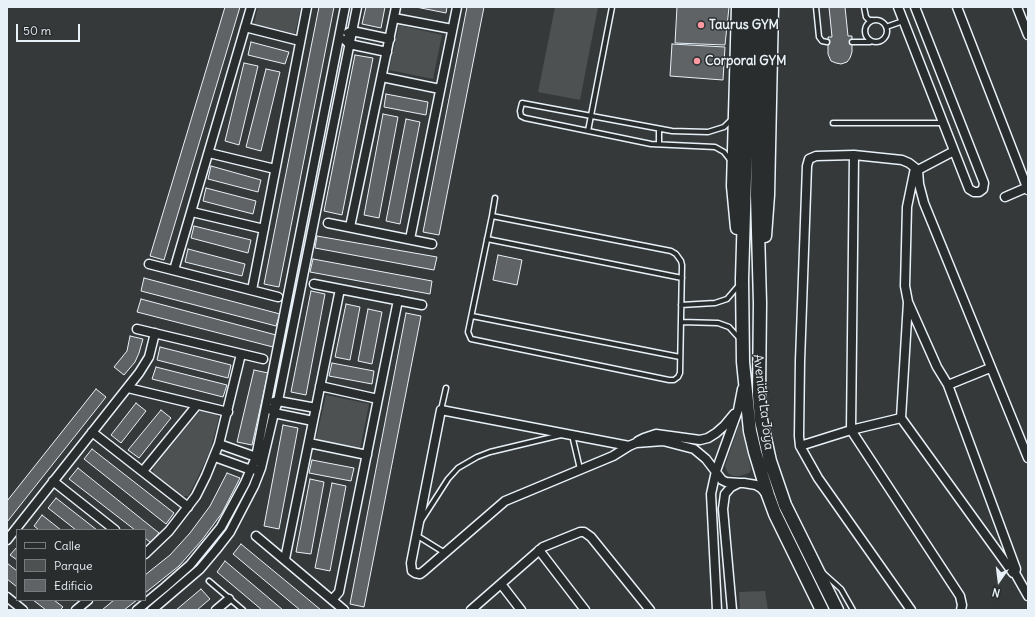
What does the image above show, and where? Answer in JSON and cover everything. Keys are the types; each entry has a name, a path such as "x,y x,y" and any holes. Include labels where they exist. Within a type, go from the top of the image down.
{"main road":[{"path":"738,7 733,186 742,280"},
{"path":"750,7 760,303"},
{"path":"742,280 753,91 760,7"},
{"path":"760,303 768,195 772,7"},
{"name":"Avenida La Joya","path":"742,280 743,362 750,431 754,452 775,514 822,610"},
{"name":"Avenida La Joya","path":"760,303 759,395 764,439 785,505 837,610"}],"street":[{"path":"174,270 251,7"},
{"path":"252,290 307,7"},
{"path":"137,610 190,565 221,528 233,507 256,457 345,7"},
{"path":"152,610 200,569 230,532 254,486 261,468 278,401 357,7"},
{"path":"350,227 396,7"},
{"path":"410,239 457,7"},
{"path":"898,7 969,189 976,193 981,191 984,183 915,7"},
{"path":"957,7 1028,188 1005,197"},
{"path":"1017,7 1028,35"},
{"path":"394,18 452,29"},
{"path":"245,27 300,41"},
{"path":"340,36 352,31 390,39"},
{"path":"340,36 349,44 387,52"},
{"path":"382,76 440,90"},
{"path":"954,151 917,169 906,207 905,286 908,302 937,367 948,385 1016,569 1015,573"},
{"path":"209,153 275,170"},
{"path":"854,155 851,430 960,596 962,605 961,610"},
{"path":"911,610 818,478 800,446 800,361 807,166 809,159 816,156 854,155 902,160 917,169 924,203 1028,458"},
{"path":"192,212 264,229"},
{"path":"328,223 432,244"},
{"path":"148,264 278,297"},
{"path":"314,284 422,305"},
{"path":"285,560 340,289"},
{"path":"332,600 339,592 398,300"},
{"path":"908,302 901,418 1013,573 1015,573 1028,596"},
{"path":"136,329 263,359"},
{"path":"18,529 53,481 140,373 149,357 155,333"},
{"path":"146,553 169,531 196,496 215,457 228,412 241,354"},
{"path":"717,610 711,494 716,471 741,398 743,362"},
{"path":"948,385 990,368"},
{"path":"320,386 378,399"},
{"path":"128,388 228,412"},
{"path":"267,405 278,401 316,408"},
{"path":"143,471 197,405"},
{"path":"267,405 274,413 313,421"},
{"path":"738,410 724,426 708,438 700,440 656,434 644,438 632,445 617,455 516,495 505,501 424,572 420,574 412,571 411,563 441,410 632,445 663,442 694,449 706,459 716,471 719,478 726,482 751,483 761,488 768,495"},
{"path":"800,446 851,430 901,418"},
{"path":"92,432 188,507"},
{"path":"309,443 367,455"},
{"path":"219,444 256,457 261,468"},
{"path":"215,457 250,470 261,468"},
{"path":"53,481 114,529"},
{"path":"732,610 723,505 725,494 731,487 739,483"},
{"path":"7,540 16,531"},
{"path":"471,610 538,550 580,532 588,534 650,610"},
{"path":"256,536 344,610"},
{"path":"538,550 585,610"},
{"path":"501,584 521,610"},
{"path":"7,597 23,610"},
{"path":"216,610 230,598"},
{"path":"76,610 87,601"}],"lane":[{"path":"588,131 612,7"},
{"path":"816,7 819,37 827,42"},
{"path":"852,42 879,42 882,41 886,35 886,27 881,22 869,20 866,17 864,7"},
{"path":"871,42 866,37 865,30 867,24 874,20"},
{"path":"886,27 903,21"},
{"path":"734,172 732,162 728,156 724,152 714,147 659,144 525,118 521,116 520,112 522,103 659,129 672,131 708,132 724,127 729,123 736,107"},
{"path":"833,123 943,123"},
{"path":"659,129 659,144"},
{"path":"492,216 671,251 676,254 681,261 682,278 680,373 678,378 668,380 474,340 470,337 468,332 495,198"},
{"path":"487,240 682,278"},
{"path":"681,305 715,303 721,301 731,295 742,280"},
{"path":"472,316 680,357"},
{"path":"681,322 714,322 723,324 739,337 742,347"},
{"path":"441,410 446,388"},
{"path":"445,553 417,531 448,479 458,468 490,452 569,434 580,469"},
{"path":"808,554 821,571 841,589 853,610"},
{"path":"209,581 243,610"}],"green space":[{"path":"258,7 301,7 295,34 254,24"},
{"path":"555,7 598,7 580,100 538,92"},
{"path":"399,25 442,35 433,79 389,70"},
{"path":"326,395 369,404 360,449 316,439"},
{"path":"200,411 217,415 219,418 210,451 195,483 188,496 182,496 153,473 153,468"},
{"path":"739,425 741,425 751,470 749,473 733,476 728,473 725,466"},
{"path":"765,591 768,610 740,610 739,592"}],"building":[{"path":"225,7 240,7 164,260 150,256"},
{"path":"319,7 334,7 279,287 264,284"},
{"path":"366,7 385,7 381,28 362,24"},
{"path":"416,7 447,7 446,13"},
{"path":"467,7 484,7 439,235 423,232"},
{"name":"Taurus GYM","path":"677,7 729,7 725,45 675,43"},
{"path":"829,7 845,7 848,36 852,36 852,52 850,58 847,62 841,64 831,61 828,54 828,37 832,37"},
{"path":"251,42 289,52 285,64 248,55"},
{"name":"Corporal GYM","path":"672,44 725,47 723,80 670,76"},
{"path":"355,55 373,58 342,215 324,211"},
{"path":"244,63 258,66 239,145 225,141"},
{"path":"266,69 280,72 261,151 246,147"},
{"path":"386,94 428,102 426,115 384,107"},
{"path":"383,114 398,117 379,218 364,215"},
{"path":"406,119 420,122 400,224 386,221"},
{"path":"211,166 261,180 258,192 208,179"},
{"path":"206,188 256,201 253,214 203,201"},
{"path":"194,226 251,240 248,253 191,238"},
{"path":"317,236 437,257 434,270 315,248"},
{"path":"188,249 245,264 242,276 185,262"},
{"path":"498,255 522,260 517,285 493,280"},
{"path":"313,259 432,281 430,294 310,272"},
{"path":"144,278 280,314 276,326 141,291"},
{"path":"311,291 325,294 306,395 291,392"},
{"path":"141,299 276,335 273,347 137,312"},
{"path":"346,304 360,307 350,360 335,357"},
{"path":"368,309 382,312 372,364 358,361"},
{"path":"406,313 421,316 364,607 350,604"},
{"path":"130,336 143,339 135,362 124,375 114,367 127,351"},
{"path":"160,347 231,365 228,378 157,360"},
{"path":"332,363 374,371 372,384 329,376"},
{"path":"156,367 227,385 223,397 152,379"},
{"path":"254,370 268,373 252,445 237,442"},
{"path":"96,389 106,397 7,522 7,501"},
{"path":"136,403 146,411 121,443 111,435"},
{"path":"161,410 171,418 139,458 128,450"},
{"path":"283,425 298,428 279,529 264,526"},
{"path":"92,449 174,513 166,524 84,459"},
{"path":"312,460 354,468 351,481 309,473"},
{"path":"78,468 159,533 151,543 146,539 146,529 134,529 69,479"},
{"path":"227,473 240,478 222,513 202,540 179,566 146,592 146,574 170,555 190,533 210,506"},
{"path":"310,479 324,482 311,554 296,552"},
{"path":"332,483 346,486 330,571 315,568"},
{"path":"56,498 96,529 75,529 48,508"},
{"path":"42,515 60,529 38,529 34,526"},
{"path":"241,544 321,610 300,610 233,554"},
{"path":"16,548 16,559 10,555"},
{"path":"225,561 283,610 262,610 217,572"},
{"path":"7,563 16,570 16,586 7,579"},
{"path":"201,589 210,599 197,610 176,610"},
{"path":"34,601 55,601 63,607 60,610 46,610"},
{"path":"113,601 136,601 124,610 102,610"}],"place":[{"name":"Taurus GYM","path":"701,25"},
{"name":"Corporal GYM","path":"697,61"}]}
